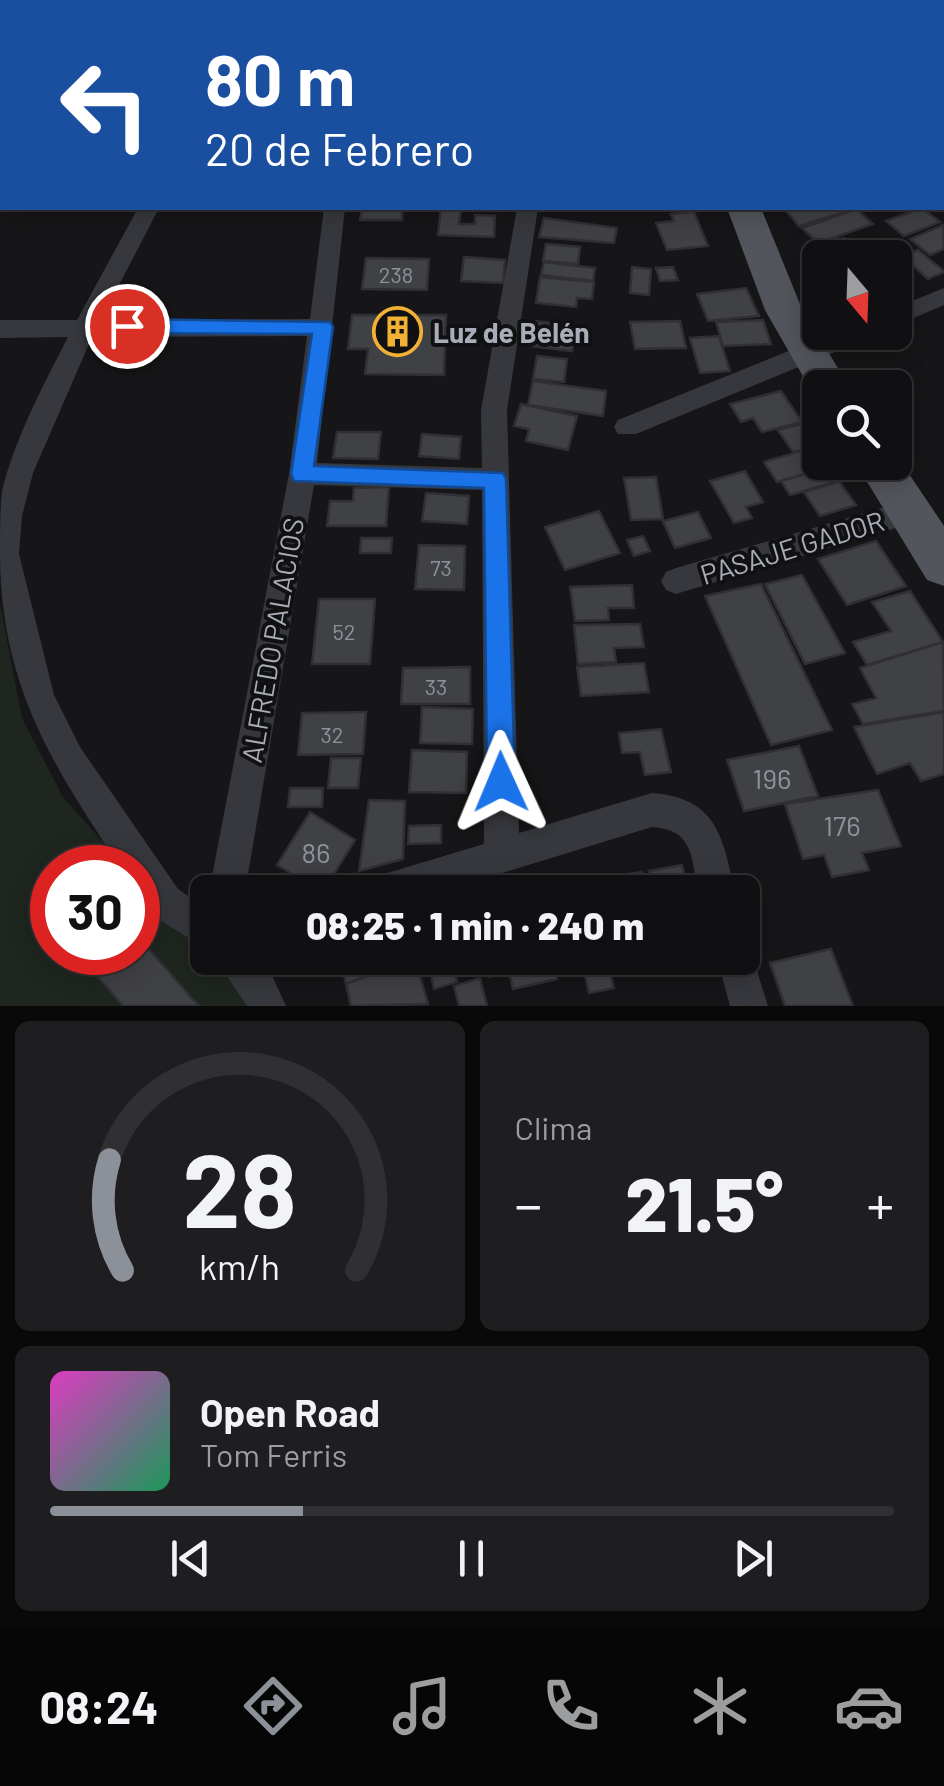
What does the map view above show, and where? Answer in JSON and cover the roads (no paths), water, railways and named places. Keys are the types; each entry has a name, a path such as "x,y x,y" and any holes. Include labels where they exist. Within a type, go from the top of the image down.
{"main road":[{"path":"745,210 777,295 819,370"},
{"path":"889,480 944,565"}],"street":[{"path":"147,210 35,432 4,530 4,554 40,698 68,759 165,902 190,919"},
{"name":"ALFREDO PALACIOS","path":"230,875 302,474 335,210"},
{"path":"502,857 494,410 528,210"},
{"path":"912,310 944,296"},
{"path":"0,330 88,326 323,327"},
{"path":"627,427 818,350"},
{"path":"302,474 495,479"},
{"name":"PASAJE GADOR","path":"676,582 909,512"},
{"path":"441,875 652,810 674,810 690,816 699,829 712,875"},
{"path":"251,975 267,1006"},
{"path":"741,975 749,1006"}],"place":[{"name":"Luz de Belén","path":"398,332"}]}
